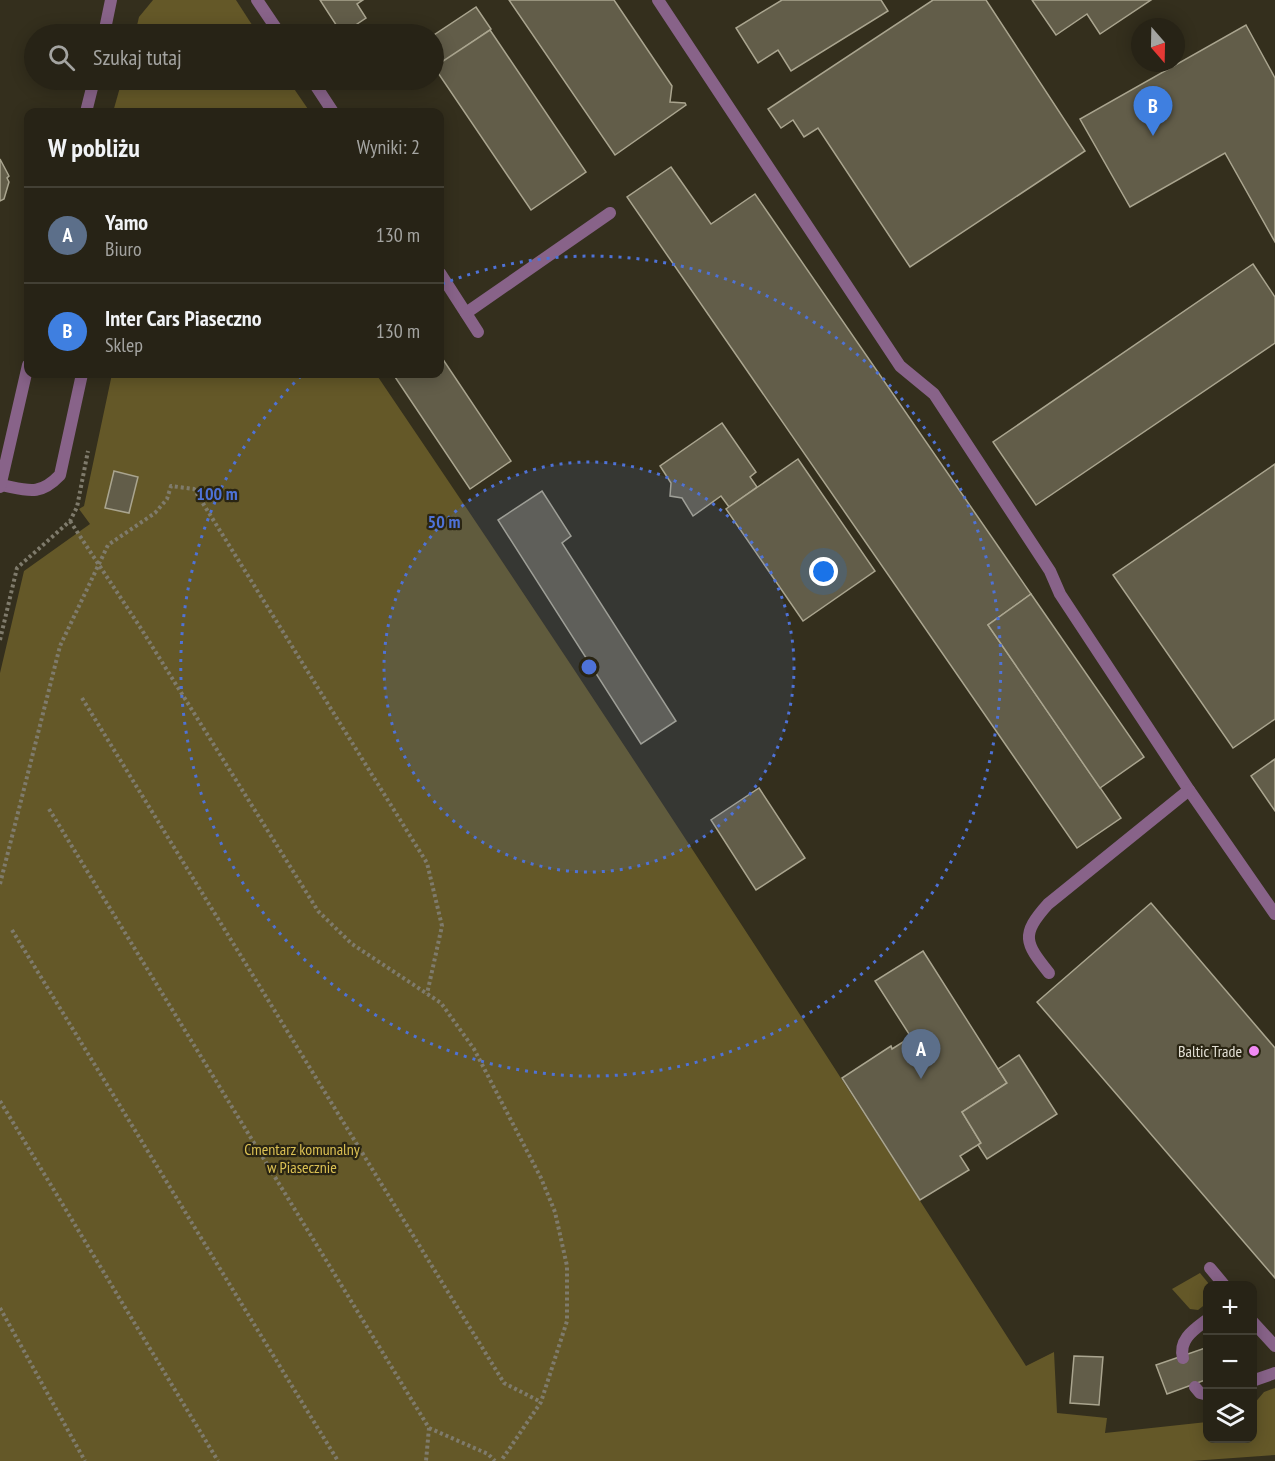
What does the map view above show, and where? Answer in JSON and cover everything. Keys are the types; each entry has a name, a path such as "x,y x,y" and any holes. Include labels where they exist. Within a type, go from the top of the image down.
{"street":[{"path":"106,24 111,0"},
{"path":"257,0 273,24"},
{"path":"658,0 900,366 934,394 1050,571 1060,594 1189,790 1275,914"},
{"path":"87,108 92,90"},
{"path":"319,90 330,108"},
{"path":"466,313 610,213"},
{"path":"444,279 478,332"},
{"path":"25,378 0,486 35,491 50,485 60,475 81,378"},
{"path":"1048,973 1028,942 1036,917 1048,904 1189,790"},
{"path":"1210,1268 1221,1281"},
{"path":"1183,1358 1182,1349 1185,1339 1203,1323"},
{"path":"1257,1326 1275,1346"},
{"path":"1257,1379 1275,1373"},
{"path":"1195,1387 1203,1394"}],"path":[{"path":"0,640 17,568 70,521 78,507 90,442"},
{"path":"0,884 60,645 108,545 155,513 167,499 171,486 194,489 427,863 442,926 427,994"},
{"path":"70,521 318,911 352,944 441,1003 474,1049 542,1178 555,1212 567,1266 567,1321 542,1402 501,1461"},
{"path":"82,698 504,1383 542,1402"},
{"path":"49,809 429,1428 488,1454 495,1461"},
{"path":"12,930 338,1461"},
{"path":"0,1101 218,1461"},
{"path":"0,1308 85,1461"},
{"path":"426,1461 429,1428"}],"green space":[{"path":"153,0 236,0 252,24 137,24 139,17"},
{"path":"119,90 295,90 307,108 114,108"},
{"name":"Cmentarz komunalny w Piasecznie","path":"111,378 379,378 704,868 1026,1366 1054,1352 1057,1413 1107,1418 1105,1433 1203,1422 1203,1443 1257,1443 1257,1400 1264,1392 1275,1388 1275,1455 1191,1461 0,1461 0,673 24,571 90,524 79,509 84,506"},
{"path":"1200,1273 1207,1281 1203,1281 1203,1306 1198,1310 1190,1309 1172,1289"}],"building":[{"path":"320,0 363,0 357,4 366,18 357,24 336,24"},
{"path":"509,0 614,0 672,86 670,102 686,105 615,155"},
{"path":"782,0 881,0 888,11 791,71 778,50 758,63 736,28"},
{"path":"933,0 986,0 1085,151 910,267 818,128 804,137 793,120 781,128 768,109"},
{"path":"1032,0 1151,0 1100,34 1087,14 1056,35"},
{"path":"476,7 491,29 444,61 444,28"},
{"path":"1246,25 1275,78 1275,242 1225,153 1130,207 1080,119 1163,72 1185,72 1185,60"},
{"path":"490,30 586,172 531,210 444,82 444,60"},
{"path":"0,159 9,176 7,178 9,182 4,199 0,201"},
{"path":"671,167 711,224 755,194 1031,594 988,625 1121,818 1077,848 627,197"},
{"path":"1253,264 1275,297 1275,343 1036,505 993,442"},
{"path":"444,361 511,461 470,489 396,378 444,378"},
{"path":"722,423 756,472 750,477 757,487 729,507 721,496 693,516 682,498 670,496 671,483 660,466"},
{"path":"798,459 875,571 803,621 726,509"},
{"path":"1275,464 1275,719 1233,748 1113,575"},
{"path":"114,471 138,477 129,513 105,508"},
{"path":"542,491 571,536 562,543 676,721 641,744 498,520"},
{"path":"1031,594 1144,757 1100,788 988,625"},
{"path":"1275,759 1275,811 1251,776"},
{"path":"759,788 805,858 756,890 711,820"},
{"path":"1151,903 1275,1048 1275,1278 1037,1002"},
{"path":"923,951 1007,1083 962,1112 981,1143 960,1156 969,1170 920,1200 842,1078 891,1046 892,1049 911,1037 875,981"},
{"path":"1019,1055 1057,1114 987,1159 978,1145 981,1143 962,1112 1007,1083 998,1069"},
{"path":"1203,1349 1203,1381 1167,1394 1156,1365"},
{"path":"1074,1356 1103,1357 1099,1405 1070,1403"}],"place":[{"name":"Inter Cars Piaseczno","path":"1153,136"},
{"name":"Baltic Trade","path":"1254,1051"},
{"name":"Yamo","path":"921,1079"}]}
